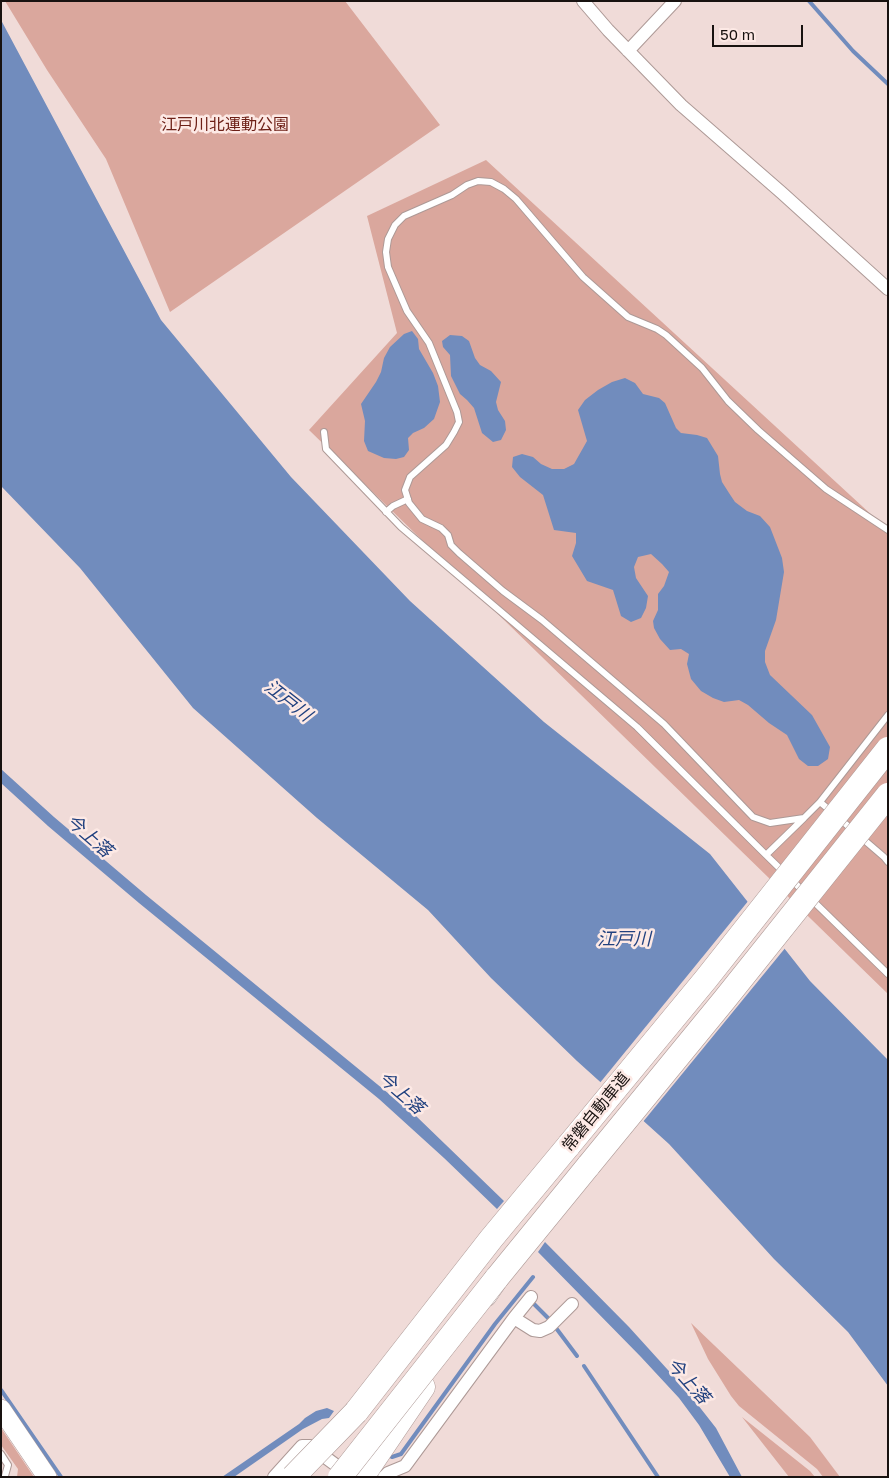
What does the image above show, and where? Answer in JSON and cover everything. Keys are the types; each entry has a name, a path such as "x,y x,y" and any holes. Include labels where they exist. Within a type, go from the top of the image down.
{"highway":[{"name":"常磐自動車道","path":"305,1477 491,1239 706,979 888,749"},
{"name":"常磐自動車道","path":"340,1477 496,1279 725,999 881,786"},
{"path":"362,1477 496,1279"},
{"path":"293,1477 356,1412"}],"street":[{"path":"583,1 628,51 699,121 888,288"},
{"path":"628,51 675,1"},
{"path":"384,1477 388,1473 405,1466 531,1297"},
{"path":"514,1318 533,1330 540,1331 549,1327 572,1304"},
{"path":"1,1409 44,1476"},
{"path":"274,1477 302,1446 310,1446 352,1477"}],"lane":[{"path":"804,818 770,824 754,817 664,724 542,620 503,591 459,553 451,545 448,535 441,528 422,519 408,500 405,490 410,477 446,445 459,422 458,412 429,343 407,311 388,267 386,252 388,239 395,224 404,216 452,195 467,185 478,181 491,182 504,189 516,199 583,277 628,317 657,329 666,335 702,368 741,415 826,489 888,530"},
{"path":"324,432 326,449 386,512 637,727 888,974"},
{"path":"386,512 393,506 408,500"},
{"path":"766,855 820,802 888,715"},
{"path":"856,755 881,786"},
{"path":"820,802 887,857"},
{"path":"1,1454 8,1465 4,1475"}],"green space":[{"name":"江戸川北運動公園","path":"5,1 345,1 440,125 170,312 106,159 47,70"},
{"path":"486,160 888,530 888,994 309,430 397,333 367,216"},
{"path":"691,1323 810,1437 840,1477 823,1477 817,1469 739,1406 708,1359"},
{"path":"742,1417 810,1471 815,1477 789,1477"},
{"path":"1,1428 34,1477 17,1477 18,1469 1,1445"}],"water":[{"name":"江戸川","path":"1,20 161,320 291,477 410,601 544,722 710,854 810,981 888,1060 888,1386 848,1332 774,1259 669,1144 577,1061 491,978 428,910 317,818 193,708 80,568 1,486"},
{"path":"412,331 418,339 419,349 433,373 438,386 440,402 434,419 408,438 409,450 404,457 396,459 384,458 368,451 364,441 365,421 361,404 376,382 390,347 404,334"},
{"path":"450,335 462,336 469,341 475,358 480,365 491,371 501,382 496,402 498,410 505,421 506,430 501,440 493,442 482,433 474,408 460,394 451,376 450,355 443,347 442,341"},
{"path":"625,378 635,383 643,394 659,398 665,403 676,428 681,433 707,438 718,456 722,482 735,502 747,511 760,516 770,527 782,558 784,572 776,620 765,651 765,662 770,675 812,715 830,747 828,759 818,766 808,766 799,759 787,735 748,705 739,700 724,702 701,691 691,679 687,664 689,654 681,649 670,650 660,639 654,628 653,621 658,610 658,594 664,586 669,572 662,564 651,554 638,557 634,567 636,578 648,596 646,608 641,618 631,622 621,616 613,590 587,581 572,556 576,543 576,533 554,530 543,495 520,477 512,467 513,457 522,454 533,457 541,464 552,469 564,469 574,464 587,441 578,410 585,400 598,390 612,382"},
{"path":"1,769 146,895 416,1116 504,1201 497,1209 379,1099 139,903 48,826 1,783"},
{"path":"545,1242 629,1327 687,1391 716,1428 742,1477 730,1477 699,1425 679,1398 538,1252"},
{"path":"327,1408 334,1411 329,1418 322,1419 303,1429 234,1477 222,1477 305,1418 316,1411"}],"pier":[{"path":"749,900 786,947 642,1123 599,1084"}],"waterway":[{"path":"809,1 853,51 888,84"},
{"path":"387,1454 392,1457 401,1454 495,1324 533,1277"},
{"path":"534,1304 549,1319"},
{"path":"556,1328 577,1356"},
{"path":"584,1366 658,1477"},
{"path":"1,1390 61,1477"}],"water label":[{"name":"今上落","path":"89,836"},
{"name":"今上落","path":"401,1093"},
{"name":"今上落","path":"688,1381"}]}
